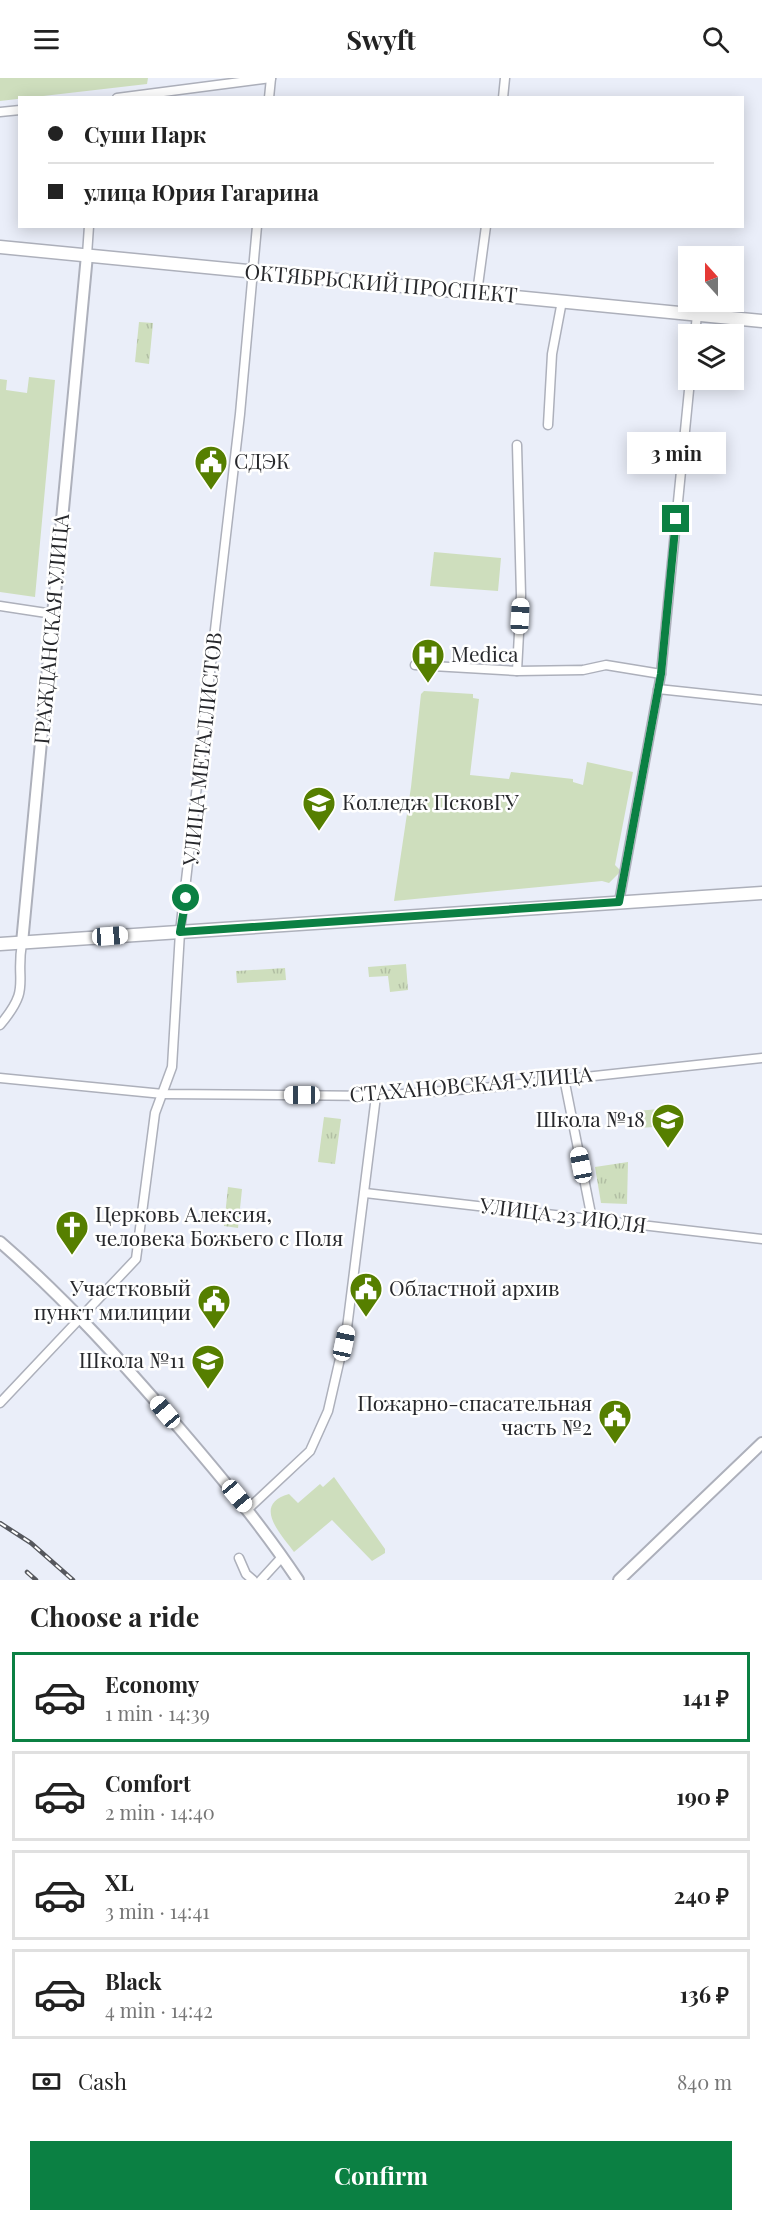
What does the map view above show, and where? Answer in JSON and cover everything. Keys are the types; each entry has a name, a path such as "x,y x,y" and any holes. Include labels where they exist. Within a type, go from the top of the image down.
{"main road":[{"name":"ОКТЯБРЬСКИЙ ПРОСПЕКТ","path":"0,248 762,321"},
{"path":"0,944 762,893"}],"street":[{"path":"132,96 271,78 269,96"},
{"path":"502,96 505,78"},
{"path":"0,112 18,110"},
{"name":"ГРАЖДАНСКАЯ УЛИЦА","path":"0,1025 12,1011 22,991 22,943 89,228"},
{"name":"УЛИЦА МЕТАЛЛИСТОВ","path":"0,1403 136,1258 155,1113 164,1094 172,1067 180,932 258,228"},
{"path":"477,293 486,228"},
{"path":"548,425 552,354 561,302"},
{"path":"696,324 697,315"},
{"path":"619,902 661,674 689,390"},
{"path":"517,445 521,595 517,671"},
{"path":"0,606 53,614"},
{"path":"415,665 517,671 583,670 606,665 661,674"},
{"path":"658,689 762,700"},
{"name":"СТАХАНОВСКАЯ УЛИЦА","path":"0,1078 164,1094 376,1096 483,1088 762,1058"},
{"path":"564,1078 592,1219"},
{"path":"248,1509 310,1451 328,1411 347,1328 376,1096"},
{"name":"УЛИЦА 23 ИЮЛЯ","path":"365,1193 762,1239"},
{"path":"0,1242 81,1317 119,1358 248,1509 298,1580"},
{"path":"619,1580 762,1443"},
{"path":"261,1580 282,1557"},
{"path":"239,1558 246,1574 253,1580"}],"green space":[{"path":"0,78 148,78 147,84 43,96 18,96 18,99 0,101"},
{"path":"139,322 153,323 149,364 135,362"},
{"path":"29,377 55,380 35,597 0,592 0,379 7,380 6,390 27,393"},
{"path":"434,552 501,558 498,591 430,586"},
{"path":"424,691 473,694 473,698 479,699 470,775 509,779 511,772 573,779 573,782 583,785 587,762 633,772 615,865 621,871 609,883 602,881 394,901 411,787 421,694"},
{"path":"406,964 408,990 390,992 388,976 369,977 368,967"},
{"path":"285,968 286,980 237,983 236,971"},
{"path":"670,1108 671,1126 638,1128 637,1111"},
{"path":"324,1117 341,1119 335,1164 318,1162"},
{"path":"628,1162 627,1204 601,1203 595,1167"},
{"path":"228,1187 242,1189 238,1228 224,1226"},
{"path":"334,1477 385,1549 385,1553 372,1561 332,1520 294,1552 273,1521 272,1505 278,1499 289,1494 298,1503 320,1484 323,1487"}],"railway":[{"path":"0,1523 31,1543 73,1580"},
{"path":"27,1572 36,1580"}],"place":[{"name":"СДЭК","path":"211,491"},
{"name":"Medica","path":"428,684"},
{"name":"Колледж ПсковГУ","path":"319,832"},
{"name":"Школа №18","path":"668,1149"},
{"name":"Церковь Алексия, человека Божьего с Поля","path":"72,1256"},
{"name":"Областной архив","path":"366,1318"},
{"name":"Участковый пункт милиции","path":"214,1330"},
{"name":"Школа №11","path":"208,1390"},
{"name":"Пожарно-спасательная часть №2","path":"615,1445"}],"route":[{"path":"186,898 180,932 619,902 661,674 676,519"}]}
